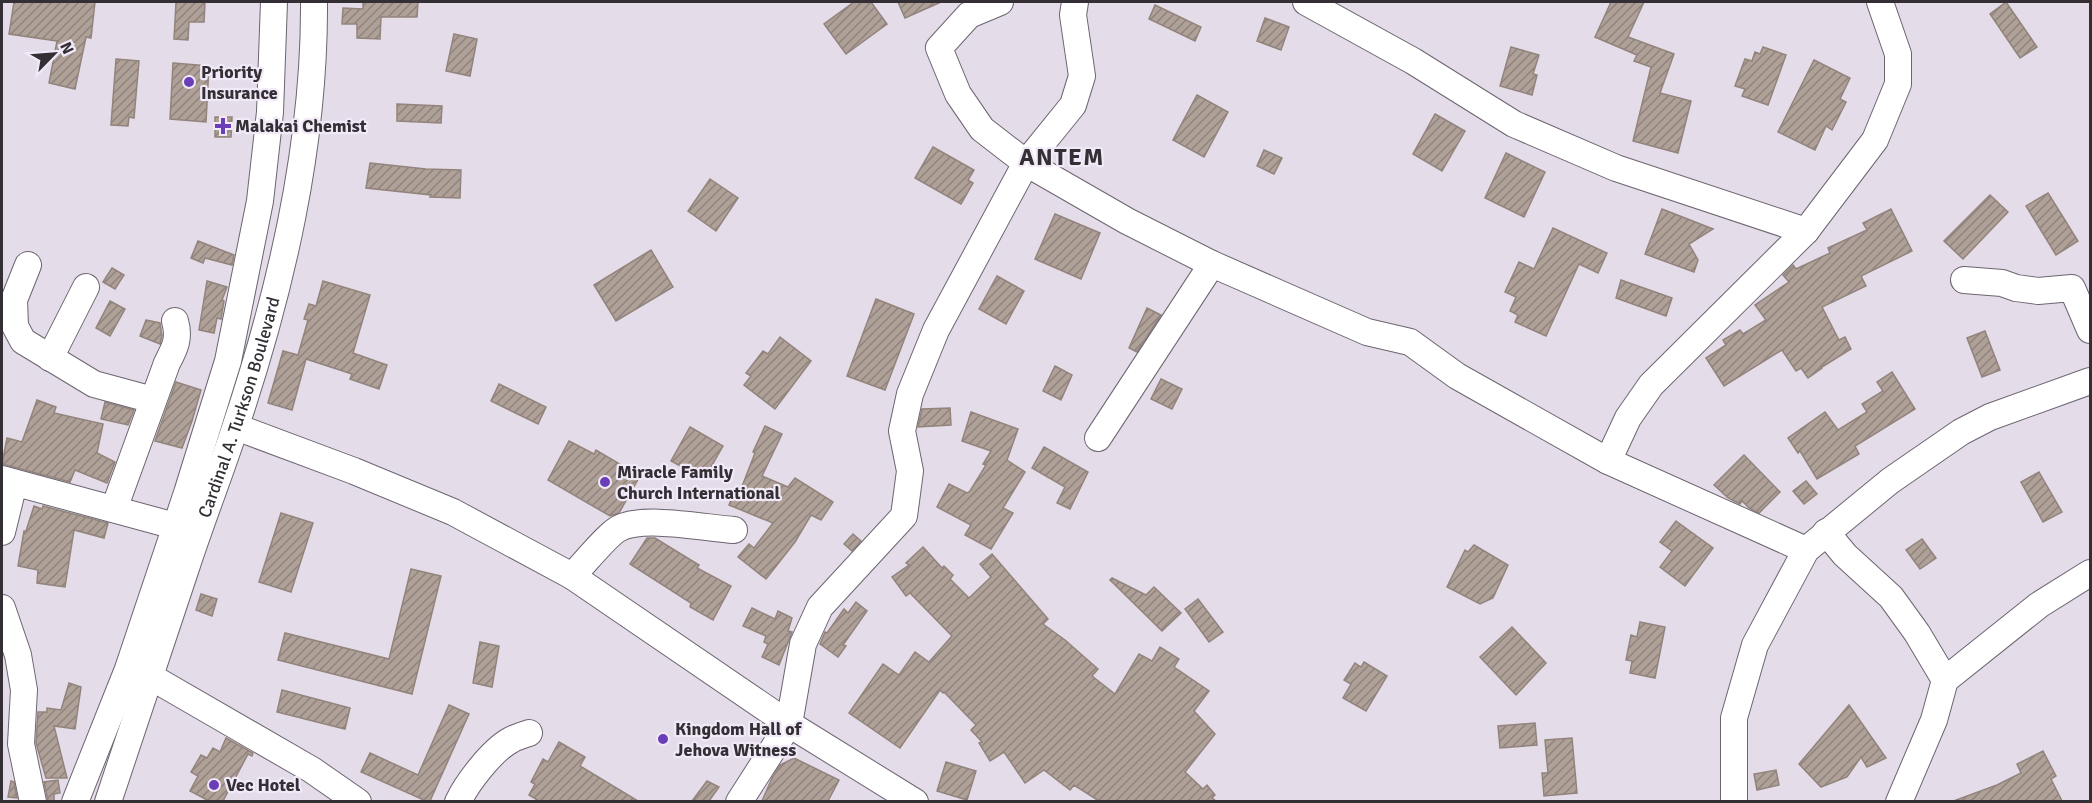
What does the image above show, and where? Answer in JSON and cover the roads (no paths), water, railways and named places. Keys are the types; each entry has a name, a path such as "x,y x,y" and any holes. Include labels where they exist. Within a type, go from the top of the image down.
{"street":[{"name":"Cardinal A. Turkson Boulevard","path":"108,801 151,677 188,514 228,361 260,201 270,112 274,2"},
{"name":"Cardinal A. Turkson Boulevard","path":"75,801 188,514 236,427 279,276 299,177 309,104 314,2"},
{"path":"1000,2 969,15 939,48 957,94 982,129 1026,163 1127,221 1212,264 1367,332 1410,342 1457,376 1608,461 1806,550"},
{"path":"739,801 789,724 803,644 820,607 904,516 910,471 902,431 910,394 936,330 1026,163 1073,105 1082,76 1073,15 1075,2"},
{"path":"1608,461 1628,418 1651,385 1806,231 1875,140 1898,84 1898,54 1880,2"},
{"path":"1322,6 1514,124 1616,168 1806,231"},
{"path":"1098,438 1212,264"},
{"path":"28,266 14,300 15,326 23,341 94,384 153,400"},
{"path":"1964,280 2002,283 2038,291 2081,282 2091,330"},
{"path":"50,358 86,287"},
{"path":"114,509 167,363 177,343 179,333 175,321"},
{"path":"1734,801 1734,718 1755,645 1806,550 1890,481 1961,432 1990,417 2091,381"},
{"path":"236,427 354,471 453,512 572,576 789,724 915,801"},
{"path":"2,532 8,481 114,509 188,514"},
{"path":"572,576 616,529 630,524 652,522 734,530"},
{"path":"1826,532 1845,555 1891,597 1917,633 1945,680"},
{"path":"1899,801 1934,720 1945,680 2039,605 2091,573"},
{"path":"2,608 18,655 24,690 11,717 21,744 33,801"},
{"path":"151,677 312,770 358,801"},
{"path":"458,801 466,785 497,751 509,741 529,733"}],"place":[{"name":"Priority Insurance","path":"189,82"},
{"name":"Malakai Chemist","path":"223,126"},
{"name":"Miracle Family Church International","path":"605,482"},
{"name":"Kingdom Hall of Jehova Witness","path":"663,739"},
{"name":"Vec Hotel","path":"214,785"}],"district":[{"name":"ANTEM","path":"1062,157"}]}
